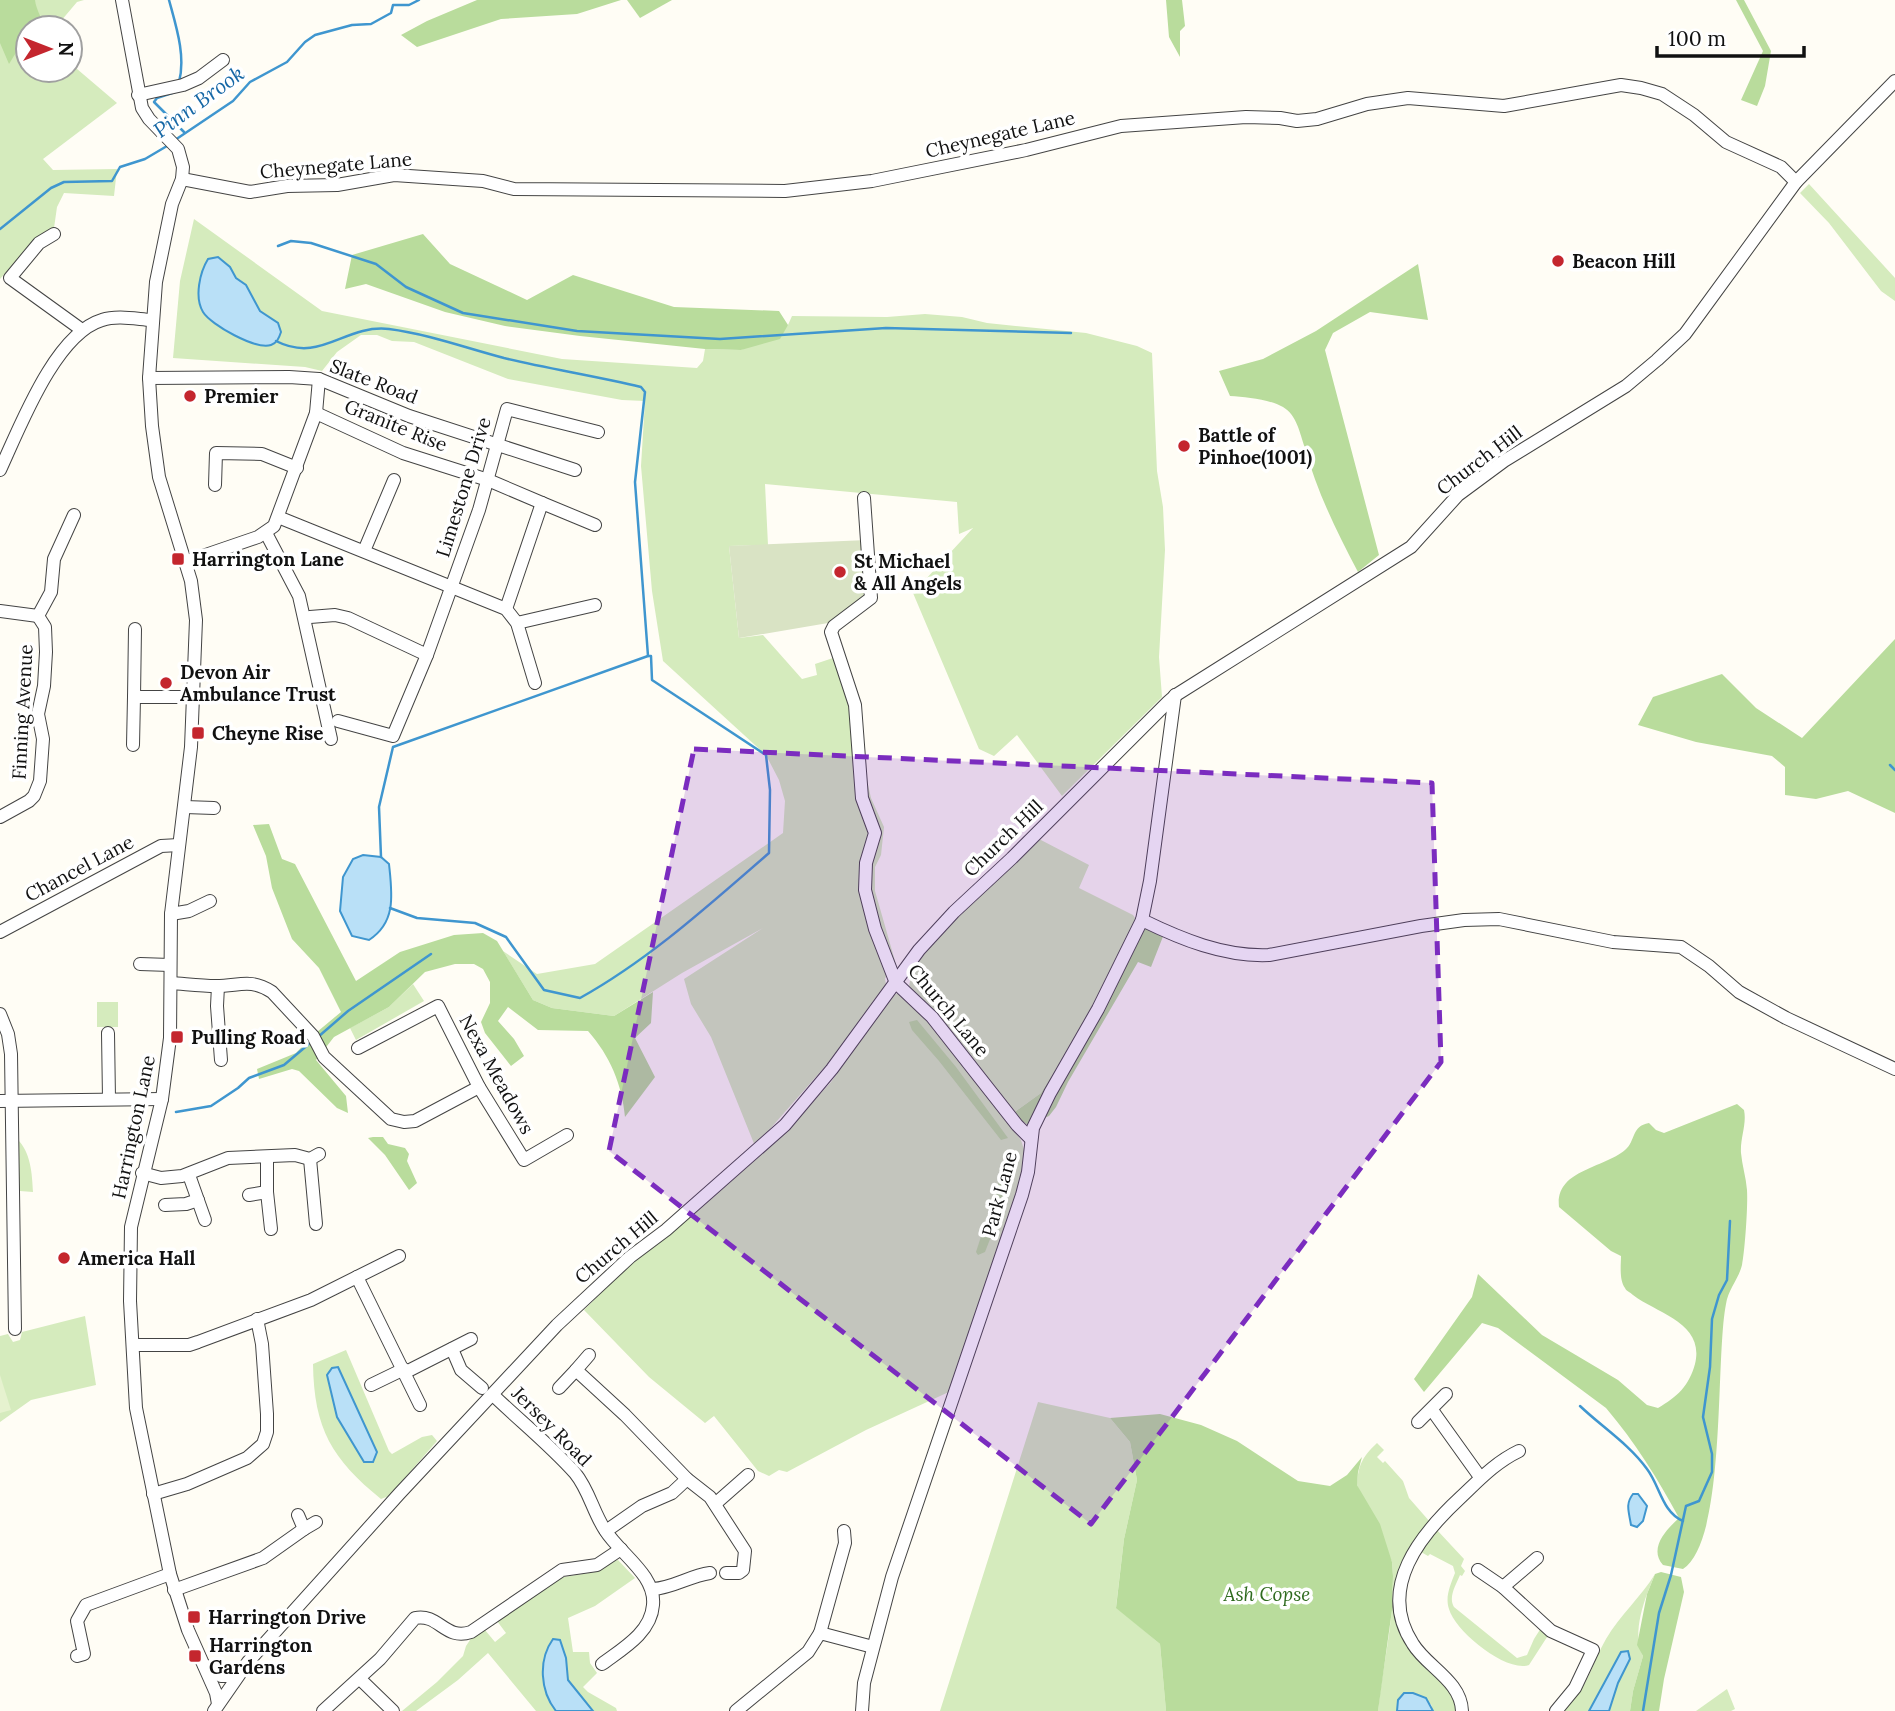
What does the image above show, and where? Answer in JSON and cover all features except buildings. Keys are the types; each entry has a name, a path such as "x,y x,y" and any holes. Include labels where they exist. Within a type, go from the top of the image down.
{"street":[{"path":"122,0 142,108 181,156 182,179"},
{"path":"138,95 199,78 223,60"},
{"name":"Church Hill","path":"216,1707 237,1676 488,1392 630,1257 666,1230 785,1125 832,1069 919,950 954,912 1175,695 1411,547 1468,488 1504,461 1626,386 1657,360 1700,316 1797,182 1895,81"},
{"name":"Cheynegate Lane","path":"182,179 250,192 287,186 337,185 394,175 483,181 514,189 785,191 872,181 1026,150 1121,126 1245,117 1307,120 1367,104 1408,98 1504,106 1621,85 1662,94 1695,116 1726,142 1781,167 1797,182"},
{"name":"Harrington Lane","path":"182,179 172,204 156,282 149,378 159,477 185,562 195,608 191,747 186,807 171,914 170,1038 162,1098 131,1227 130,1301 136,1408 153,1494 174,1590 216,1693 216,1707"},
{"path":"54,234 39,243 5,282 82,330"},
{"path":"0,470 5,446 55,361 72,338 82,330 109,319 152,320"},
{"name":"Slate Road","path":"149,378 319,379 409,416 575,470"},
{"path":"185,562 266,533 278,517 316,413 319,379"},
{"name":"Limestone Drive","path":"338,721 393,736 427,655 488,480 507,409 598,432"},
{"name":"Granite Rise","path":"316,413 404,453 488,480 595,525"},
{"path":"215,485 216,453 262,454 297,468"},
{"path":"364,551 394,480"},
{"name":"Church Lane","path":"864,498 872,598 834,626 831,632 855,705 862,798 875,833 866,863 865,890 875,929 896,982 932,1017 1031,1139"},
{"path":"506,609 548,506"},
{"path":"0,611 38,616 51,592 54,559 74,515"},
{"path":"278,517 506,609 517,624 535,683"},
{"path":"266,533 299,596 331,739"},
{"path":"517,624 595,606"},
{"path":"310,617 335,615 348,618 427,655"},
{"name":"Finning Avenue","path":"0,817 29,801 40,781 43,739 38,714 44,686 46,652 44,627 38,616"},
{"path":"133,745 135,629"},
{"name":"Park Lane","path":"862,1711 864,1683 873,1647 909,1523 1022,1195 1028,1172 1033,1128 1098,1009 1142,920 1150,881 1175,695"},
{"path":"134,697 192,698"},
{"path":"186,807 214,808"},
{"name":"Chancel Lane","path":"0,932 161,846 179,845"},
{"path":"171,914 189,911 211,901"},
{"path":"1142,920 1189,941 1254,956 1269,956 1421,926 1464,920 1500,919 1613,942 1681,947 1739,992 1786,1018 1895,1069"},
{"path":"140,964 170,965"},
{"path":"170,983 218,986 248,982 272,992 315,1041 324,1057 385,1115 397,1122 415,1121 479,1087"},
{"path":"218,986 221,1060"},
{"name":"Nexa Meadows","path":"358,1048 438,1006 479,1087 524,1160 567,1135"},
{"path":"0,1014 10,1043 6,1101 7,1292 15,1329"},
{"path":"108,1033 109,1100"},
{"path":"6,1101 162,1098"},
{"path":"142,1173 162,1178 189,1175 223,1159 295,1155 314,1157 316,1224"},
{"path":"267,1157 271,1229"},
{"path":"189,1175 205,1220"},
{"path":"249,1195 267,1192"},
{"path":"165,1205 186,1204 198,1200"},
{"path":"134,1345 189,1345 311,1300 399,1256"},
{"path":"357,1277 420,1405"},
{"path":"153,1494 187,1484 247,1458 263,1444 267,1432 267,1414 262,1344 257,1319"},
{"path":"371,1385 471,1339"},
{"name":"Jersey Road","path":"452,1349 461,1370 575,1473 606,1531 653,1589"},
{"path":"559,1388 589,1355"},
{"path":"576,1370 687,1479 710,1497 745,1551 743,1570 726,1573"},
{"path":"1418,1422 1433,1410 1446,1394"},
{"path":"1433,1410 1480,1477"},
{"path":"1462,1711 1459,1695 1422,1656 1407,1635 1402,1623 1400,1595 1406,1568 1418,1543 1433,1524 1480,1477 1500,1461 1519,1451"},
{"path":"715,1504 748,1475"},
{"path":"606,1531 642,1506 672,1493 687,1479"},
{"path":"174,1590 263,1558 310,1525 298,1515"},
{"path":"736,1711 808,1652 820,1633 845,1543 844,1531"},
{"path":"323,1711 360,1679 415,1618 425,1617 455,1634 471,1632 562,1570 597,1564 621,1549"},
{"path":"1503,1587 1537,1558"},
{"path":"1478,1570 1503,1587 1551,1631 1593,1650 1575,1688 1556,1711"},
{"path":"602,1664 639,1634 649,1621 653,1589 668,1587 710,1573"},
{"path":"77,1656 85,1654 77,1621 86,1605 170,1574"},
{"path":"820,1633 873,1647"},
{"path":"203,1665 221,1676 237,1676"},
{"path":"360,1679 393,1711"}],"highlighted area":[{"path":"694,749 1432,783 1441,1062 1091,1524 609,1151"}],"green space":[{"path":"0,0 84,0 77,2 67,14 14,14 14,84 84,84 84,75 117,103 43,159 53,170 117,169 114,196 64,193 57,207 54,228 32,243 0,279"},
{"path":"0,0 35,0 40,14 14,14 14,56 9,64 0,43"},
{"path":"477,0 621,0 577,14 501,19 417,47 401,35"},
{"path":"627,0 672,0 640,18"},
{"path":"1166,0 1182,0 1185,26 1180,31 1180,57 1169,37"},
{"path":"1736,0 1744,0 1771,51 1765,86 1757,106 1741,100 1763,51"},
{"path":"1809,184 1895,278 1895,301 1881,291 1829,223 1800,193"},
{"path":"194,219 322,311 562,359 697,368 703,361 705,349 741,350 788,325 792,316 887,317 925,314 1086,333 1137,346 1152,353 1157,471 1163,507 1165,550 1159,657 1162,697 1062,796 1017,735 994,756 979,749 913,593 973,528 959,534 957,502 765,484 768,545 729,546 739,638 763,635 802,679 817,675 815,664 836,657 846,686 871,798 884,827 881,855 875,867 875,891 897,968 885,978 886,985 844,1045 755,1146 711,1037 691,1004 684,979 763,928 682,973 614,1016 552,1008 533,1000 503,951 537,974 595,964 783,833 785,801 779,780 766,755 663,661 652,591 641,466 645,401 622,400 508,379 414,342 392,341 377,335 361,335 337,352 322,371 305,367 173,358 180,281"},
{"path":"423,234 450,264 527,300 573,275 674,307 779,311 788,325 780,339 741,350 705,349 505,326 445,312 366,284 345,289 352,255"},
{"path":"1418,264 1428,320 1370,312 1333,333 1325,350 1379,555 1358,572 1335,527 1292,415 1288,410 1271,402 1230,396 1219,371 1263,359 1316,331"},
{"path":"867,540 871,598 834,622 739,638 729,546"},
{"path":"1895,639 1895,813 1848,791 1816,799 1785,795 1785,767 1772,756 1696,742 1638,725 1653,697 1722,674 1756,708 1802,738"},
{"path":"269,824 282,859 295,864 356,981 400,952 454,935 483,933 497,941 533,1000 552,1008 614,1016 653,992 651,1023 635,1038 655,1077 625,1117 614,1071 603,1050 588,1031 538,1030 508,1007 498,1021 514,1039 524,1056 511,1066 485,1033 481,1022 490,1003 490,982 483,969 474,964 455,964 425,972 389,1007 334,1037 316,1060 346,1096 348,1113 337,1108 299,1071 292,1069 259,1079 257,1069 296,1053 341,1012 319,968 292,939 272,888 266,856 253,825"},
{"path":"1039,839 1089,865 1079,888 1133,915 1137,921 1090,1014 1041,1093 1012,1114 909,986 913,966 957,914"},
{"path":"1137,921 1164,934 1151,967 1138,962 1056,1107 1049,1116 1028,1125 1012,1114 1041,1093 1090,1014"},
{"path":"413,984 424,1001 356,1040 350,1028 389,1007"},
{"path":"898,993 928,1020 1021,1140 1026,1156 1023,1172 951,1391 866,1430 787,1472 779,1470 769,1476 758,1471 714,1416 705,1423 649,1377 584,1310 626,1268 778,1140 831,1082 892,996"},
{"path":"97,1002 118,1002 118,1027 97,1027"},
{"path":"917,1020 956,1067 1008,1138 1001,1140 912,1030 909,1022"},
{"path":"1737,1104 1744,1110 1745,1115 1741,1147 1747,1190 1744,1249 1741,1270 1726,1304 1717,1447 1707,1523 1697,1552 1683,1569 1663,1565 1659,1559 1657,1552 1661,1539 1679,1518 1646,1461 1617,1421 1606,1408 1498,1328 1482,1323 1424,1392 1414,1379 1472,1297 1478,1274 1542,1335 1618,1380 1647,1405 1658,1408 1671,1400 1686,1385 1695,1364 1696,1350 1693,1339 1677,1321 1626,1290 1621,1277 1621,1256 1611,1251 1559,1207 1560,1195 1564,1185 1572,1178 1625,1150 1639,1127 1649,1123 1664,1133"},
{"path":"383,1137 388,1144 405,1148 409,1154 407,1161 417,1183 409,1190 385,1155 368,1138"},
{"path":"17,1139 28,1157 33,1192 20,1191 18,1188"},
{"path":"1014,1155 994,1228 985,1252 978,1255 976,1252 1005,1163"},
{"path":"85,1316 96,1385 31,1400 0,1422 0,1336 8,1334 13,1342 20,1340 22,1332"},
{"path":"346,1350 392,1454 422,1437 432,1435 437,1441 389,1496 381,1499 338,1456 322,1425 317,1407 313,1364"},
{"path":"0,1375 11,1410 0,1413"},
{"path":"1038,1402 1110,1418 1130,1442 1137,1480 1124,1539 1116,1607 1160,1644 1166,1711 940,1711"},
{"name":"Ash Copse","path":"1160,1414 1201,1425 1237,1441 1298,1481 1330,1486 1347,1475 1362,1457 1357,1485 1380,1524 1392,1562 1393,1576 1392,1610 1378,1711 1166,1711 1160,1644 1116,1608 1124,1539 1137,1480 1130,1442 1110,1418"},
{"path":"1377,1443 1384,1450 1377,1457 1383,1463 1385,1461 1403,1481 1409,1498 1430,1522 1414,1543 1397,1612 1452,1691 1459,1711 1433,1711 1431,1704 1397,1708 1397,1711 1378,1711 1393,1599 1392,1562 1357,1485 1362,1461"},
{"path":"1437,1530 1464,1559 1461,1566 1465,1571 1460,1575 1452,1595 1454,1607 1517,1658 1527,1655 1541,1628 1549,1634 1529,1665 1519,1666 1495,1657 1471,1638 1453,1618 1448,1600 1455,1573 1453,1566 1421,1552"},
{"path":"618,1560 635,1578 595,1606 568,1618 573,1652 589,1652 590,1663 597,1673 583,1687 617,1711 536,1711 488,1653 458,1680 416,1711 402,1711 463,1656 472,1637 485,1630 495,1642 506,1633 497,1621 558,1578 595,1572 609,1562"},
{"path":"1661,1572 1681,1577 1684,1592 1659,1711 1630,1711 1643,1656 1637,1645 1647,1594 1655,1574"},
{"path":"1655,1574 1641,1615 1638,1636 1643,1656 1630,1711 1609,1711 1618,1683 1630,1659 1628,1651 1621,1652 1589,1711 1561,1711 1577,1696 1612,1630"},
{"path":"1727,1689 1735,1709 1696,1711"}],"water":[{"path":"218,257 230,267 236,278 246,285 260,311 278,323 281,332 273,344 255,344 234,335 203,312 199,299 201,278 208,259"},
{"path":"363,855 381,857 389,864 391,886 388,916 378,933 369,940 352,936 340,911 343,877 353,859"},
{"path":"338,1367 377,1452 373,1462 364,1462 337,1417 327,1375 332,1368"},
{"path":"1633,1494 1638,1494 1647,1506 1643,1521 1637,1527 1631,1525 1628,1505"},
{"path":"553,1639 560,1640 566,1658 568,1680 593,1711 556,1711 551,1703 544,1685 543,1666"},
{"path":"1628,1651 1630,1659 1618,1683 1609,1711 1589,1711 1621,1652"},
{"path":"1404,1693 1426,1698 1433,1711 1397,1711 1398,1700"}],"waterway":[{"path":"169,0 181,51 179,82"},
{"name":"Pinn Brook","path":"175,140 233,101 250,82 287,62 315,35 352,25 371,24 391,13 393,5 409,5 419,0"},
{"path":"175,92 157,98 154,102 184,132"},
{"name":"Pinn Brook","path":"0,229 51,188 64,182 112,181 120,167 145,159 167,146"},
{"path":"278,246 291,241 311,243 376,264 406,287 463,313 577,331 720,339 886,328 1071,333"},
{"path":"276,341 292,347 306,348 320,346 359,332 389,329 504,358 641,387 645,392 635,482 652,680 766,755 770,790 769,853 655,949 580,998 544,990 506,937 475,923 417,918 390,908"},
{"path":"381,857 379,807 393,747 648,656"},
{"path":"1890,765 1895,770"},
{"path":"318,1037 348,1011 431,954"},
{"path":"176,1112 211,1106 249,1078 284,1065 310,1043"},
{"path":"1643,1711 1659,1613 1671,1575 1686,1506 1699,1501 1712,1472 1712,1454 1703,1417 1710,1367 1712,1319 1727,1280 1730,1221"},
{"path":"1580,1406 1640,1460 1670,1511 1683,1521"}],"place":[{"name":"Beacon Hill","path":"1558,261"},
{"name":"Premier","path":"190,396"},
{"name":"Battle of Pinhoe(1001)","path":"1184,446"},
{"name":"Harrington Lane","path":"178,559"},
{"name":"St Michael & All Angels","path":"840,572"},
{"name":"Devon Air Ambulance Trust","path":"166,683"},
{"name":"Cheyne Rise","path":"198,733"},
{"name":"Pulling Road","path":"177,1037"},
{"name":"America Hall","path":"64,1258"},
{"name":"Harrington Drive","path":"194,1617"},
{"name":"Harrington Gardens","path":"195,1656"}]}
